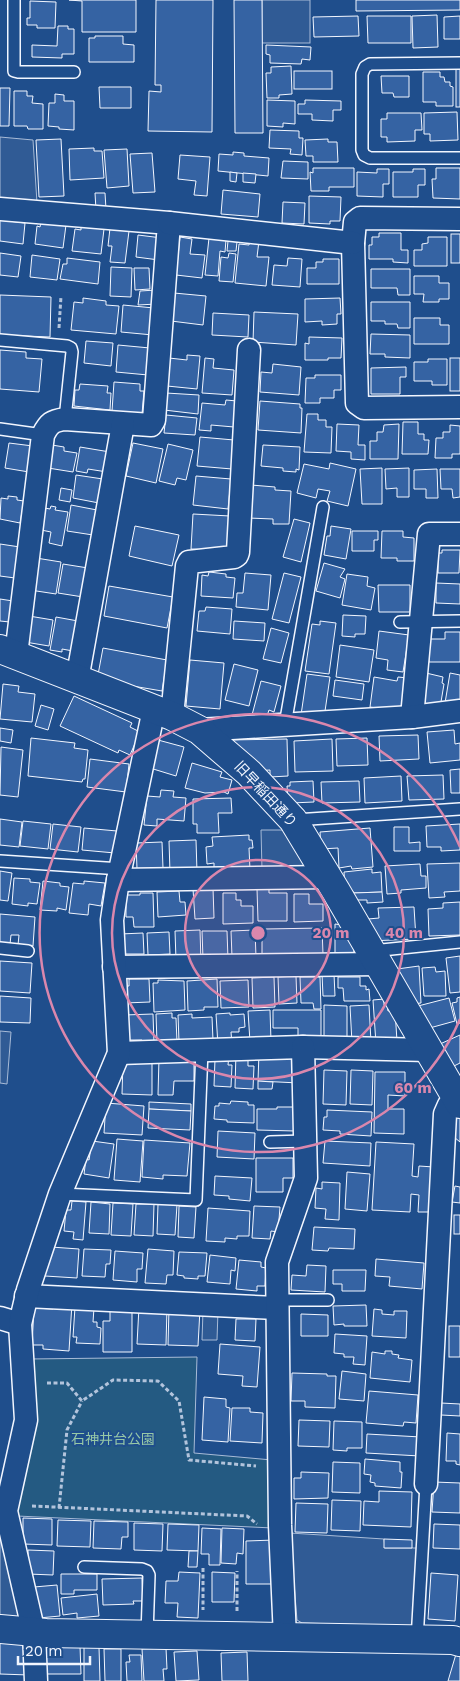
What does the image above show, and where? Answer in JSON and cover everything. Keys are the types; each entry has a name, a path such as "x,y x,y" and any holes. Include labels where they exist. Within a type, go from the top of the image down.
{"main road":[{"name":"旧早稲田通り","path":"8,652 163,713 199,730 249,773 293,820 459,1102"},
{"path":"0,1629 34,1632 454,1640 460,1642"}],"street":[{"path":"0,209 169,223 353,244"},
{"path":"460,219 360,218 355,222 353,244 357,403 364,408 460,407"},
{"path":"8,652 43,435 50,422 65,419 151,425 154,420 169,223"},
{"path":"36,1681 34,1632 6,1511 26,1420 24,1383 10,1321 26,1296 60,1194 120,1054 112,920 119,874 163,713 187,566 189,562 234,557 237,556 238,552 249,350"},
{"path":"77,680 123,424"},
{"path":"412,717 411,621 429,534 460,534"},
{"path":"199,730 412,717 460,711"},
{"path":"119,874 328,878"},
{"path":"114,967 374,957"},
{"path":"120,1054 303,1047 428,1050"},
{"path":"285,1638 280,1525 276,1262 306,1178 303,1047"},
{"path":"426,1484 445,1114 449,1105 459,1102"},
{"path":"26,1296 277,1304"}],"lane":[{"path":"14,0 14,71 74,72"},
{"path":"460,63 370,64 365,67 362,74 362,150 364,155 370,158 460,158"},
{"path":"0,340 58,345 71,348 65,419"},
{"path":"0,429 43,435"},
{"path":"285,725 323,507"},
{"path":"411,621 460,621"},
{"path":"293,820 460,809"},
{"path":"0,861 119,874"},
{"path":"374,957 460,942"},
{"path":"0,948 28,951"},
{"path":"60,1194 196,1200 202,1050"},
{"path":"270,1142 305,1141"},
{"path":"277,1304 328,1300"},
{"path":"416,1640 426,1484"},
{"path":"84,1567 142,1569 147,1571 149,1575 147,1635"}],"path":[{"path":"58,345 61,296"},
{"path":"59,1508 67,1430 82,1401 113,1380 158,1381 179,1402 189,1460 279,1468"},
{"path":"24,1383 67,1383 82,1401"},
{"path":"7,1506 247,1516 255,1524 280,1525"},
{"path":"203,1568 203,1636"},
{"path":"237,1571 237,1637"}],"green space":[{"name":"石神井台公園","path":"197,1357 194,1453 272,1460 273,1528 17,1516 13,1510 29,1359"}],"shaded area":[{"path":"262,0 310,0 310,43 262,43"},
{"path":"0,137 33,140 37,203 0,200"},
{"path":"261,830 286,830 308,860 304,867 262,870"},
{"path":"0,1031 11,1032 7,1084 0,1083"},
{"path":"203,1311 218,1311 217,1340 202,1340"},
{"path":"0,1524 21,1615 17,1619 0,1616"},
{"path":"290,1533 384,1539 385,1548 417,1548 413,1626 302,1623 297,1620"}],"building":[{"path":"69,0 136,0 136,32 82,32 82,1"},
{"path":"156,0 213,0 212,132 148,131 149,91 161,92 161,85 155,85"},
{"path":"234,0 262,0 263,133 235,133"},
{"path":"356,0 460,0 460,10 356,11"},
{"path":"30,1 56,2 55,28 37,28 37,25 27,25 27,18 30,18"},
{"path":"437,15 438,47 413,48 412,16"},
{"path":"358,16 359,36 314,37 313,17"},
{"path":"367,16 411,16 411,43 368,43"},
{"path":"460,16 460,39 444,39 444,17"},
{"path":"58,26 68,26 68,29 74,29 74,54 62,54 62,58 32,57 32,45 57,46"},
{"path":"95,36 123,36 123,44 134,45 134,62 89,62 89,38 95,38"},
{"path":"266,45 311,47 310,60 302,59 301,64 270,63 270,55 266,54"},
{"path":"291,66 292,94 279,95 279,98 267,98 266,73 271,73 271,67"},
{"path":"456,69 460,69 460,107 456,107"},
{"path":"294,71 332,71 332,89 294,89"},
{"path":"423,72 440,72 440,77 444,77 445,82 450,82 450,86 453,87 453,106 436,106 436,102 423,102"},
{"path":"381,76 409,76 409,97 394,97 393,93 382,93"},
{"path":"99,87 131,87 131,108 100,108"},
{"path":"0,88 10,88 9,126 0,126"},
{"path":"14,91 27,91 27,96 33,96 32,103 43,104 43,129 28,129 27,126 14,126"},
{"path":"55,94 64,95 64,101 74,101 74,130 48,126 49,103 55,103"},
{"path":"267,100 295,101 295,124 283,123 283,127 267,126"},
{"path":"305,100 341,101 341,110 333,110 333,121 312,120 312,114 298,114 298,104 305,104"},
{"path":"457,112 458,140 430,141 430,134 424,134 424,113"},
{"path":"387,113 421,113 422,130 415,130 415,141 387,142 387,137 381,137 381,119 387,119"},
{"path":"270,130 299,131 299,138 303,138 302,155 290,154 291,149 269,148"},
{"path":"61,139 64,196 39,197 36,140"},
{"path":"328,139 328,142 337,142 338,162 313,162 313,156 306,156 305,140"},
{"path":"94,148 94,151 102,151 104,178 70,180 69,149"},
{"path":"127,149 129,186 107,188 104,150"},
{"path":"233,152 244,153 244,156 269,158 268,176 218,171 219,154 233,155"},
{"path":"152,153 155,192 133,193 130,154"},
{"path":"180,155 210,157 207,196 194,195 196,181 178,179"},
{"path":"283,161 308,162 308,179 281,178"},
{"path":"313,168 354,168 354,187 329,187 329,191 311,191 310,172 313,173"},
{"path":"436,168 460,168 460,199 433,198 432,179 436,179"},
{"path":"377,169 389,169 389,184 383,184 383,197 357,196 357,172 377,173"},
{"path":"413,169 425,169 425,185 418,185 418,197 393,197 393,172 413,172"},
{"path":"230,172 237,173 236,182 230,181"},
{"path":"243,173 256,174 255,183 243,182"},
{"path":"223,190 260,194 258,217 221,214"},
{"path":"95,193 105,193 106,209 96,210"},
{"path":"309,196 341,197 340,221 330,221 330,224 309,223"},
{"path":"283,202 305,203 304,224 282,223"},
{"path":"0,220 25,223 23,244 0,241"},
{"path":"41,222 66,225 63,248 35,244 37,226 40,227"},
{"path":"81,227 104,229 101,254 72,251 75,229 81,230"},
{"path":"110,228 129,231 125,263 110,262 112,246 108,246"},
{"path":"379,233 401,233 401,250 408,250 408,263 393,262 393,259 369,259 369,245 372,245 372,237 379,237"},
{"path":"451,234 460,234 460,263 451,263"},
{"path":"138,235 162,238 159,260 136,257"},
{"path":"180,237 192,239 190,254 205,255 202,278 176,275"},
{"path":"428,237 447,237 447,266 414,266 414,250 422,250 422,244 428,243"},
{"path":"209,238 226,240 225,252 220,251 218,276 205,275"},
{"path":"250,240 259,241 257,257 269,257 266,286 235,283 239,244 249,245"},
{"path":"228,241 237,242 236,251 227,251"},
{"path":"0,253 21,256 18,277 0,275"},
{"path":"229,253 236,254 233,282 219,281 221,257 228,258"},
{"path":"32,255 60,259 57,280 30,277"},
{"path":"67,258 100,262 98,284 60,279 63,264 67,264"},
{"path":"288,258 302,259 300,287 272,285 274,265 287,266"},
{"path":"323,259 339,259 339,284 307,284 307,268 316,268 316,262 323,262"},
{"path":"111,267 132,268 131,297 110,296"},
{"path":"134,268 149,268 150,289 135,290"},
{"path":"371,269 410,269 410,295 398,295 397,288 371,288"},
{"path":"414,276 439,276 439,283 449,283 449,299 439,299 439,302 423,302 424,294 414,294"},
{"path":"156,290 157,304 138,305 140,291"},
{"path":"174,293 206,296 203,325 171,321"},
{"path":"0,295 51,297 50,337 0,335"},
{"path":"83,298 106,301 106,305 119,306 116,334 71,330 74,302 83,303"},
{"path":"340,298 341,314 337,314 337,324 322,325 322,321 305,322 305,299"},
{"path":"371,302 410,302 410,328 398,328 397,324 385,324 385,321 371,321"},
{"path":"123,305 154,308 153,335 121,332"},
{"path":"254,312 298,314 296,345 253,342"},
{"path":"213,313 249,315 248,337 212,335"},
{"path":"414,318 440,318 440,325 449,325 449,344 414,344"},
{"path":"371,334 410,335 410,358 370,354"},
{"path":"309,337 342,338 341,358 305,360 305,343 309,344"},
{"path":"86,341 113,343 111,366 84,363"},
{"path":"118,345 150,348 148,375 116,372"},
{"path":"0,350 26,352 26,358 42,359 39,392 0,389"},
{"path":"187,355 200,356 197,389 167,386 169,358 187,360"},
{"path":"205,358 214,359 213,368 234,370 232,395 202,393"},
{"path":"450,358 460,358 460,391 450,391"},
{"path":"428,359 447,359 447,385 432,385 432,381 414,381 414,362 428,362"},
{"path":"273,364 301,367 299,395 260,392 261,372 272,373"},
{"path":"406,367 406,377 400,377 400,394 371,394 371,368"},
{"path":"315,375 341,375 341,390 334,390 334,398 320,398 320,403 305,403 306,378 315,378"},
{"path":"114,382 140,384 140,391 144,391 142,414 112,411"},
{"path":"80,384 108,386 107,393 111,393 110,410 74,406 75,390 79,390"},
{"path":"166,393 199,395 198,414 164,410"},
{"path":"226,400 237,401 234,427 211,425 211,431 199,430 202,403 225,405"},
{"path":"260,401 300,404 300,408 302,408 301,433 258,430"},
{"path":"307,414 318,414 318,420 326,420 326,427 332,427 331,453 304,452"},
{"path":"166,415 197,418 195,435 164,433"},
{"path":"403,422 418,422 418,434 424,434 424,440 429,440 428,454 402,454"},
{"path":"337,424 359,425 358,445 365,445 365,460 351,459 351,452 336,451"},
{"path":"399,424 398,459 370,459 370,441 377,441 377,432 383,432 384,425"},
{"path":"450,425 460,426 460,454 452,454 452,458 435,458 436,438 443,438 443,432 450,432"},
{"path":"200,437 234,440 232,469 197,466"},
{"path":"9,443 33,446 29,472 5,468"},
{"path":"133,443 163,449 156,483 126,476"},
{"path":"168,444 193,450 186,480 177,478 175,485 159,481"},
{"path":"52,445 64,447 64,451 77,453 73,472 48,468"},
{"path":"263,445 300,447 299,470 296,469 296,472 283,471 283,468 261,466"},
{"path":"80,447 110,452 107,472 88,469 87,473 76,471"},
{"path":"330,463 356,469 348,506 327,501 330,491 318,489 316,498 297,493 304,464 329,469"},
{"path":"382,468 382,504 362,504 360,469"},
{"path":"409,468 409,497 397,497 397,488 386,489 385,469"},
{"path":"437,469 438,498 426,498 426,489 414,489 414,470"},
{"path":"440,469 460,469 460,497 453,498 452,489 441,489"},
{"path":"76,475 103,479 99,503 73,498"},
{"path":"196,476 231,479 228,509 193,505"},
{"path":"251,485 275,487 275,490 291,491 289,524 273,524 273,519 248,518"},
{"path":"61,488 72,490 70,502 59,500"},
{"path":"8,496 17,497 17,500 24,501 20,523 0,519 1,498 8,499"},
{"path":"71,505 97,510 93,535 67,531"},
{"path":"51,506 56,507 55,510 68,512 62,546 49,543 51,532 41,530 45,508 50,509"},
{"path":"193,514 230,516 227,551 191,549"},
{"path":"294,519 310,523 301,562 283,557"},
{"path":"135,526 179,535 172,566 129,556"},
{"path":"331,526 351,529 346,559 324,555 327,536 330,536"},
{"path":"352,531 378,531 378,540 374,540 374,551 352,551"},
{"path":"382,531 403,531 403,537 414,538 414,561 397,561 397,558 381,558"},
{"path":"0,544 20,547 15,578 0,576"},
{"path":"442,550 460,550 459,573 438,573 438,553 442,553"},
{"path":"36,558 61,562 56,594 30,590"},
{"path":"324,563 345,569 340,577 345,579 340,598 316,591"},
{"path":"63,564 88,568 83,597 58,593"},
{"path":"209,572 226,574 226,577 235,578 233,598 201,596 202,575 208,576"},
{"path":"245,573 271,575 268,610 236,607 237,593 243,593"},
{"path":"284,573 301,577 289,623 272,619"},
{"path":"347,574 368,577 367,586 375,588 371,610 342,605"},
{"path":"436,583 460,584 460,604 436,603"},
{"path":"378,585 410,585 410,612 379,612"},
{"path":"109,586 173,597 167,628 104,616"},
{"path":"0,599 13,601 10,622 0,621"},
{"path":"206,607 232,609 230,634 197,631 199,611 205,611"},
{"path":"343,615 366,616 365,634 355,634 355,637 342,636"},
{"path":"29,616 53,620 49,646 25,642"},
{"path":"56,617 78,621 73,651 62,649 62,652 50,650"},
{"path":"234,621 265,623 264,641 233,639"},
{"path":"320,621 336,623 329,674 305,671 312,624 320,625"},
{"path":"271,628 289,633 281,663 263,659"},
{"path":"379,631 409,635 403,672 387,670 388,660 376,658"},
{"path":"445,632 460,632 460,662 429,662 429,639 445,639"},
{"path":"340,645 374,650 369,682 336,677"},
{"path":"103,648 167,660 162,691 97,680"},
{"path":"190,660 224,663 220,709 186,706"},
{"path":"234,664 258,670 249,706 225,700"},
{"path":"426,673 443,677 442,683 444,684 440,708 420,705"},
{"path":"450,673 460,675 460,706 445,703"},
{"path":"307,674 330,677 324,718 301,715"},
{"path":"374,677 397,681 398,677 408,678 403,712 370,707"},
{"path":"335,680 364,684 362,700 333,696"},
{"path":"261,681 281,686 274,712 269,710 266,719 252,715"},
{"path":"3,684 19,686 18,692 35,694 32,722 0,719"},
{"path":"74,696 132,723 130,727 140,732 130,755 119,750 118,753 60,726"},
{"path":"41,705 54,709 48,730 35,726"},
{"path":"0,728 13,730 11,743 0,741"},
{"path":"454,730 455,744 460,743 460,760 430,763 427,732"},
{"path":"418,735 419,759 380,761 379,736"},
{"path":"31,738 75,743 74,748 88,750 85,779 82,782 28,776"},
{"path":"367,738 368,765 337,766 336,739"},
{"path":"287,739 288,776 270,777 270,770 255,771 228,740"},
{"path":"332,739 333,771 295,772 294,741"},
{"path":"158,740 184,747 176,776 150,768"},
{"path":"1,747 23,750 18,797 0,795"},
{"path":"90,759 129,764 126,792 87,787"},
{"path":"192,763 222,772 220,777 232,780 228,794 224,792 205,793 185,788"},
{"path":"460,769 460,793 451,793 450,770"},
{"path":"443,775 444,799 409,800 407,776"},
{"path":"401,776 402,801 365,803 364,778"},
{"path":"313,781 314,802 291,803 288,800 287,786 290,786 290,782"},
{"path":"359,781 360,802 322,803 321,782"},
{"path":"161,790 174,791 173,797 186,798 184,821 157,819 157,826 144,825 147,796 160,797"},
{"path":"231,798 232,813 218,813 219,833 197,833 197,824 193,824 193,799"},
{"path":"0,819 22,822 19,847 0,845"},
{"path":"23,821 51,824 48,849 20,846"},
{"path":"53,824 81,827 78,852 50,849"},
{"path":"460,824 460,850 441,851 441,847 427,847 426,826"},
{"path":"394,827 409,827 409,843 420,842 420,851 394,851"},
{"path":"84,828 117,831 115,853 82,850"},
{"path":"370,828 373,867 352,869 351,866 339,868 338,848 321,849 320,832"},
{"path":"249,835 253,848 249,848 250,870 214,871 214,863 207,864 206,847 213,846 212,837"},
{"path":"196,840 197,872 170,873 169,841"},
{"path":"162,842 163,868 137,869 136,843"},
{"path":"460,863 460,891 444,892 445,897 429,898 427,864"},
{"path":"420,864 421,876 426,876 426,888 401,890 401,893 387,894 385,866"},
{"path":"372,869 372,873 381,872 382,892 345,892 344,872"},
{"path":"0,871 12,873 8,901 0,900"},
{"path":"14,878 30,879 30,882 40,883 37,904 28,903 28,906 12,904"},
{"path":"43,881 60,883 60,886 69,887 66,910 57,908 57,911 40,910"},
{"path":"84,881 105,883 101,906 89,904 88,915 69,913 73,883 84,884"},
{"path":"213,888 214,918 195,919 193,889"},
{"path":"257,889 269,889 269,893 287,893 287,921 258,921"},
{"path":"179,891 180,902 185,902 186,915 158,917 157,892"},
{"path":"382,892 383,902 367,903 367,900 353,900 353,893"},
{"path":"140,893 153,893 154,927 134,927 133,917 126,917 126,895 140,895"},
{"path":"223,893 236,893 236,900 241,900 241,906 253,906 253,923 223,924"},
{"path":"294,894 309,894 309,904 323,904 323,921 294,922"},
{"path":"460,902 460,935 429,936 428,909 443,908 443,903"},
{"path":"414,907 416,939 369,941 368,919 379,918 378,908"},
{"path":"0,914 35,917 33,946 18,945 19,935 11,935 10,944 0,943"},
{"path":"335,924 342,925 354,950 353,958 335,957"},
{"path":"322,928 323,954 262,955 262,933 264,929"},
{"path":"200,930 201,962 176,960 175,931"},
{"path":"255,930 256,957 232,957 231,931"},
{"path":"202,931 227,931 228,959 203,959"},
{"path":"169,932 170,954 148,955 147,933"},
{"path":"143,933 144,954 121,954 120,934"},
{"path":"460,956 460,992 450,993 446,958"},
{"path":"0,961 32,963 30,993 0,991"},
{"path":"419,966 421,1003 413,1004 397,969"},
{"path":"435,967 436,972 445,971 446,996 424,996 422,968"},
{"path":"322,974 334,974 335,996 323,996"},
{"path":"296,976 297,1003 279,1004 278,977"},
{"path":"274,977 275,1007 253,1008 252,978"},
{"path":"300,977 320,977 321,1009 314,1009 313,1003 301,1003"},
{"path":"338,977 360,977 360,986 366,986 366,990 369,989 370,1001 344,1001 343,988 338,988"},
{"path":"129,979 149,979 150,1002 125,1003 124,986 129,986"},
{"path":"217,979 218,1007 204,1007 204,1010 188,1011 187,981"},
{"path":"158,980 184,981 185,1010 154,1012 153,983 158,983"},
{"path":"248,980 249,1007 221,1008 220,981"},
{"path":"0,996 31,998 30,1023 0,1022"},
{"path":"460,997 460,1023 457,1024 452,1003 457,1002 457,998"},
{"path":"449,998 455,1021 426,1029 418,1006"},
{"path":"384,999 384,1005 387,1005 388,1011 395,1010 397,1041 376,1044 373,1000"},
{"path":"324,1005 347,1006 347,1042 324,1041"},
{"path":"369,1005 371,1042 352,1043 350,1006"},
{"path":"270,1010 271,1041 250,1042 248,1011"},
{"path":"273,1010 321,1010 321,1042 298,1042 298,1028 273,1028"},
{"path":"172,1013 172,1018 176,1018 177,1042 157,1043 156,1014"},
{"path":"230,1013 230,1015 244,1014 245,1027 239,1028 239,1032 231,1032 232,1044 218,1046 216,1014"},
{"path":"153,1014 154,1043 142,1043 142,1040 125,1040 124,1015"},
{"path":"192,1014 192,1018 212,1017 213,1040 179,1042 178,1015"},
{"path":"460,1035 460,1063 450,1068 440,1044"},
{"path":"236,1052 248,1053 248,1066 254,1066 253,1089 235,1088"},
{"path":"259,1052 301,1054 299,1083 258,1081"},
{"path":"229,1055 228,1065 232,1065 231,1087 214,1086 215,1059"},
{"path":"159,1058 194,1059 194,1081 174,1081 173,1095 158,1095"},
{"path":"123,1061 152,1061 152,1095 122,1094"},
{"path":"324,1070 347,1071 346,1105 323,1104"},
{"path":"351,1070 373,1071 372,1105 350,1104"},
{"path":"375,1072 405,1072 405,1096 388,1095 388,1109 404,1109 404,1134 374,1133"},
{"path":"258,1081 273,1082 272,1089 258,1089"},
{"path":"231,1101 248,1102 248,1105 254,1105 254,1123 227,1122 227,1120 214,1119 215,1106 219,1106 219,1103 230,1104"},
{"path":"149,1102 191,1104 191,1111 149,1109"},
{"path":"106,1103 144,1106 142,1135 104,1133"},
{"path":"277,1107 295,1107 295,1131 257,1130 257,1109 277,1109"},
{"path":"149,1109 191,1111 190,1130 148,1128"},
{"path":"327,1110 372,1112 371,1136 340,1134 340,1131 323,1130 324,1117 327,1117"},
{"path":"460,1111 460,1142 454,1137 451,1122"},
{"path":"218,1131 255,1133 254,1159 217,1157"},
{"path":"117,1139 143,1141 140,1182 114,1180"},
{"path":"144,1140 190,1143 187,1176 163,1175 163,1179 142,1177"},
{"path":"92,1141 114,1144 109,1178 84,1174 86,1159 89,1160"},
{"path":"325,1141 371,1143 370,1166 323,1163"},
{"path":"376,1142 414,1144 412,1176 418,1177 419,1166 434,1167 431,1212 418,1212 419,1195 411,1194 410,1212 372,1210"},
{"path":"256,1158 293,1158 293,1178 283,1178 283,1192 256,1192"},
{"path":"347,1172 370,1174 367,1211 345,1209"},
{"path":"215,1176 252,1178 250,1201 214,1195"},
{"path":"322,1182 340,1183 339,1220 325,1219 326,1209 315,1208 316,1188 322,1189"},
{"path":"455,1186 460,1187 460,1203 452,1202"},
{"path":"72,1201 86,1202 83,1240 73,1239 74,1232 64,1231 66,1210 71,1210"},
{"path":"91,1202 110,1204 109,1234 89,1233"},
{"path":"113,1203 133,1204 131,1236 111,1235"},
{"path":"136,1204 154,1204 153,1236 134,1235"},
{"path":"158,1204 177,1205 175,1235 157,1234"},
{"path":"179,1206 196,1207 194,1238 178,1237"},
{"path":"254,1206 280,1207 278,1232 271,1231 270,1239 252,1238"},
{"path":"208,1208 250,1211 249,1236 237,1236 237,1239 225,1238 225,1242 206,1241"},
{"path":"454,1215 460,1215 460,1234 454,1234"},
{"path":"314,1227 355,1229 354,1249 329,1248 328,1251 312,1250"},
{"path":"51,1247 79,1249 77,1278 45,1276 46,1261 50,1261"},
{"path":"84,1249 111,1250 110,1264 106,1264 105,1277 82,1276"},
{"path":"148,1249 174,1251 173,1275 167,1275 166,1284 145,1283"},
{"path":"115,1251 143,1253 142,1269 137,1269 137,1282 113,1280"},
{"path":"179,1252 207,1253 205,1276 198,1276 198,1279 184,1278 184,1276 177,1275"},
{"path":"210,1255 236,1258 235,1271 231,1270 230,1284 207,1282"},
{"path":"376,1259 424,1263 422,1289 389,1286 390,1277 375,1276"},
{"path":"239,1260 261,1262 261,1267 266,1268 265,1286 257,1286 257,1291 236,1289"},
{"path":"307,1265 326,1266 325,1292 291,1290 292,1275 306,1276"},
{"path":"333,1270 366,1270 365,1291 342,1291 342,1284 333,1284"},
{"path":"72,1303 69,1351 43,1349 43,1345 32,1345 34,1308 53,1309 53,1305"},
{"path":"366,1305 367,1326 334,1325 333,1306"},
{"path":"75,1307 94,1308 93,1322 97,1322 97,1327 101,1328 100,1344 76,1343 77,1337 73,1337"},
{"path":"139,1307 167,1308 166,1345 137,1344"},
{"path":"169,1308 200,1309 198,1346 168,1345"},
{"path":"374,1309 382,1310 382,1314 394,1315 394,1311 407,1311 406,1338 372,1336"},
{"path":"110,1311 132,1312 132,1352 103,1352 103,1321 110,1321"},
{"path":"301,1314 328,1315 328,1336 301,1336"},
{"path":"236,1319 256,1319 255,1341 235,1340"},
{"path":"449,1326 460,1326 460,1357 449,1357"},
{"path":"335,1334 367,1336 365,1365 353,1364 354,1357 344,1357 344,1354 334,1353"},
{"path":"220,1344 260,1347 257,1387 242,1386 243,1376 218,1374"},
{"path":"385,1351 392,1351 392,1354 399,1355 398,1358 412,1360 410,1382 370,1378 372,1352 385,1354"},
{"path":"342,1371 366,1374 364,1401 339,1399"},
{"path":"292,1373 336,1376 335,1408 305,1407 305,1401 291,1401"},
{"path":"369,1391 418,1395 416,1423 404,1422 403,1426 366,1423"},
{"path":"204,1397 226,1399 226,1407 230,1408 228,1442 202,1440"},
{"path":"441,1403 460,1404 460,1416 441,1415"},
{"path":"232,1408 250,1408 250,1412 263,1413 262,1443 230,1441"},
{"path":"299,1420 330,1421 329,1447 298,1446"},
{"path":"334,1421 362,1422 362,1448 347,1448 347,1451 333,1450"},
{"path":"447,1433 460,1434 460,1465 456,1464 456,1461 446,1461"},
{"path":"367,1434 421,1437 420,1456 366,1453"},
{"path":"365,1459 400,1462 400,1472 402,1472 401,1488 375,1486 375,1483 370,1482 371,1475 364,1474"},
{"path":"333,1462 360,1463 360,1493 332,1492"},
{"path":"301,1472 329,1473 328,1498 294,1499 294,1478 301,1478"},
{"path":"434,1482 460,1483 460,1513 432,1512"},
{"path":"379,1491 412,1492 411,1527 363,1525 364,1501 379,1502"},
{"path":"332,1500 361,1501 360,1531 331,1530"},
{"path":"296,1503 328,1504 327,1533 295,1532"},
{"path":"23,1518 52,1519 52,1545 23,1544"},
{"path":"58,1520 91,1521 90,1547 57,1546"},
{"path":"94,1521 128,1522 128,1537 122,1537 121,1549 93,1548"},
{"path":"134,1523 163,1524 162,1551 134,1550"},
{"path":"168,1524 199,1525 198,1551 167,1550"},
{"path":"434,1524 460,1525 460,1549 433,1548"},
{"path":"202,1528 221,1529 220,1565 209,1565 209,1554 201,1554"},
{"path":"222,1528 244,1529 243,1554 237,1553 236,1564 221,1563"},
{"path":"384,1539 412,1540 412,1548 384,1548"},
{"path":"275,1540 275,1584 246,1584 246,1541"},
{"path":"28,1550 54,1551 53,1575 28,1574"},
{"path":"189,1551 198,1551 197,1567 188,1567"},
{"path":"179,1572 200,1573 198,1618 177,1617 178,1603 165,1603 166,1581 178,1581"},
{"path":"212,1572 235,1573 234,1602 212,1602"},
{"path":"431,1573 458,1575 455,1621 428,1619"},
{"path":"61,1574 97,1574 97,1590 74,1590 74,1594 61,1594"},
{"path":"142,1578 143,1601 133,1601 134,1604 103,1605 102,1579"},
{"path":"57,1585 60,1616 39,1618 34,1587"},
{"path":"97,1594 99,1616 77,1618 77,1613 63,1615 61,1598"},
{"path":"0,1643 30,1644 29,1675 0,1674"},
{"path":"80,1646 81,1674 46,1674 46,1647"},
{"path":"84,1647 99,1647 100,1681 84,1681"},
{"path":"166,1648 167,1669 163,1669 164,1681 144,1681 142,1649"},
{"path":"104,1649 121,1649 121,1681 105,1681"},
{"path":"197,1651 199,1680 176,1681 174,1652"},
{"path":"247,1652 248,1681 222,1681 221,1653"},
{"path":"456,1654 460,1655 460,1681 448,1681"},
{"path":"129,1655 141,1655 142,1681 127,1681 126,1662 130,1662"}]}
